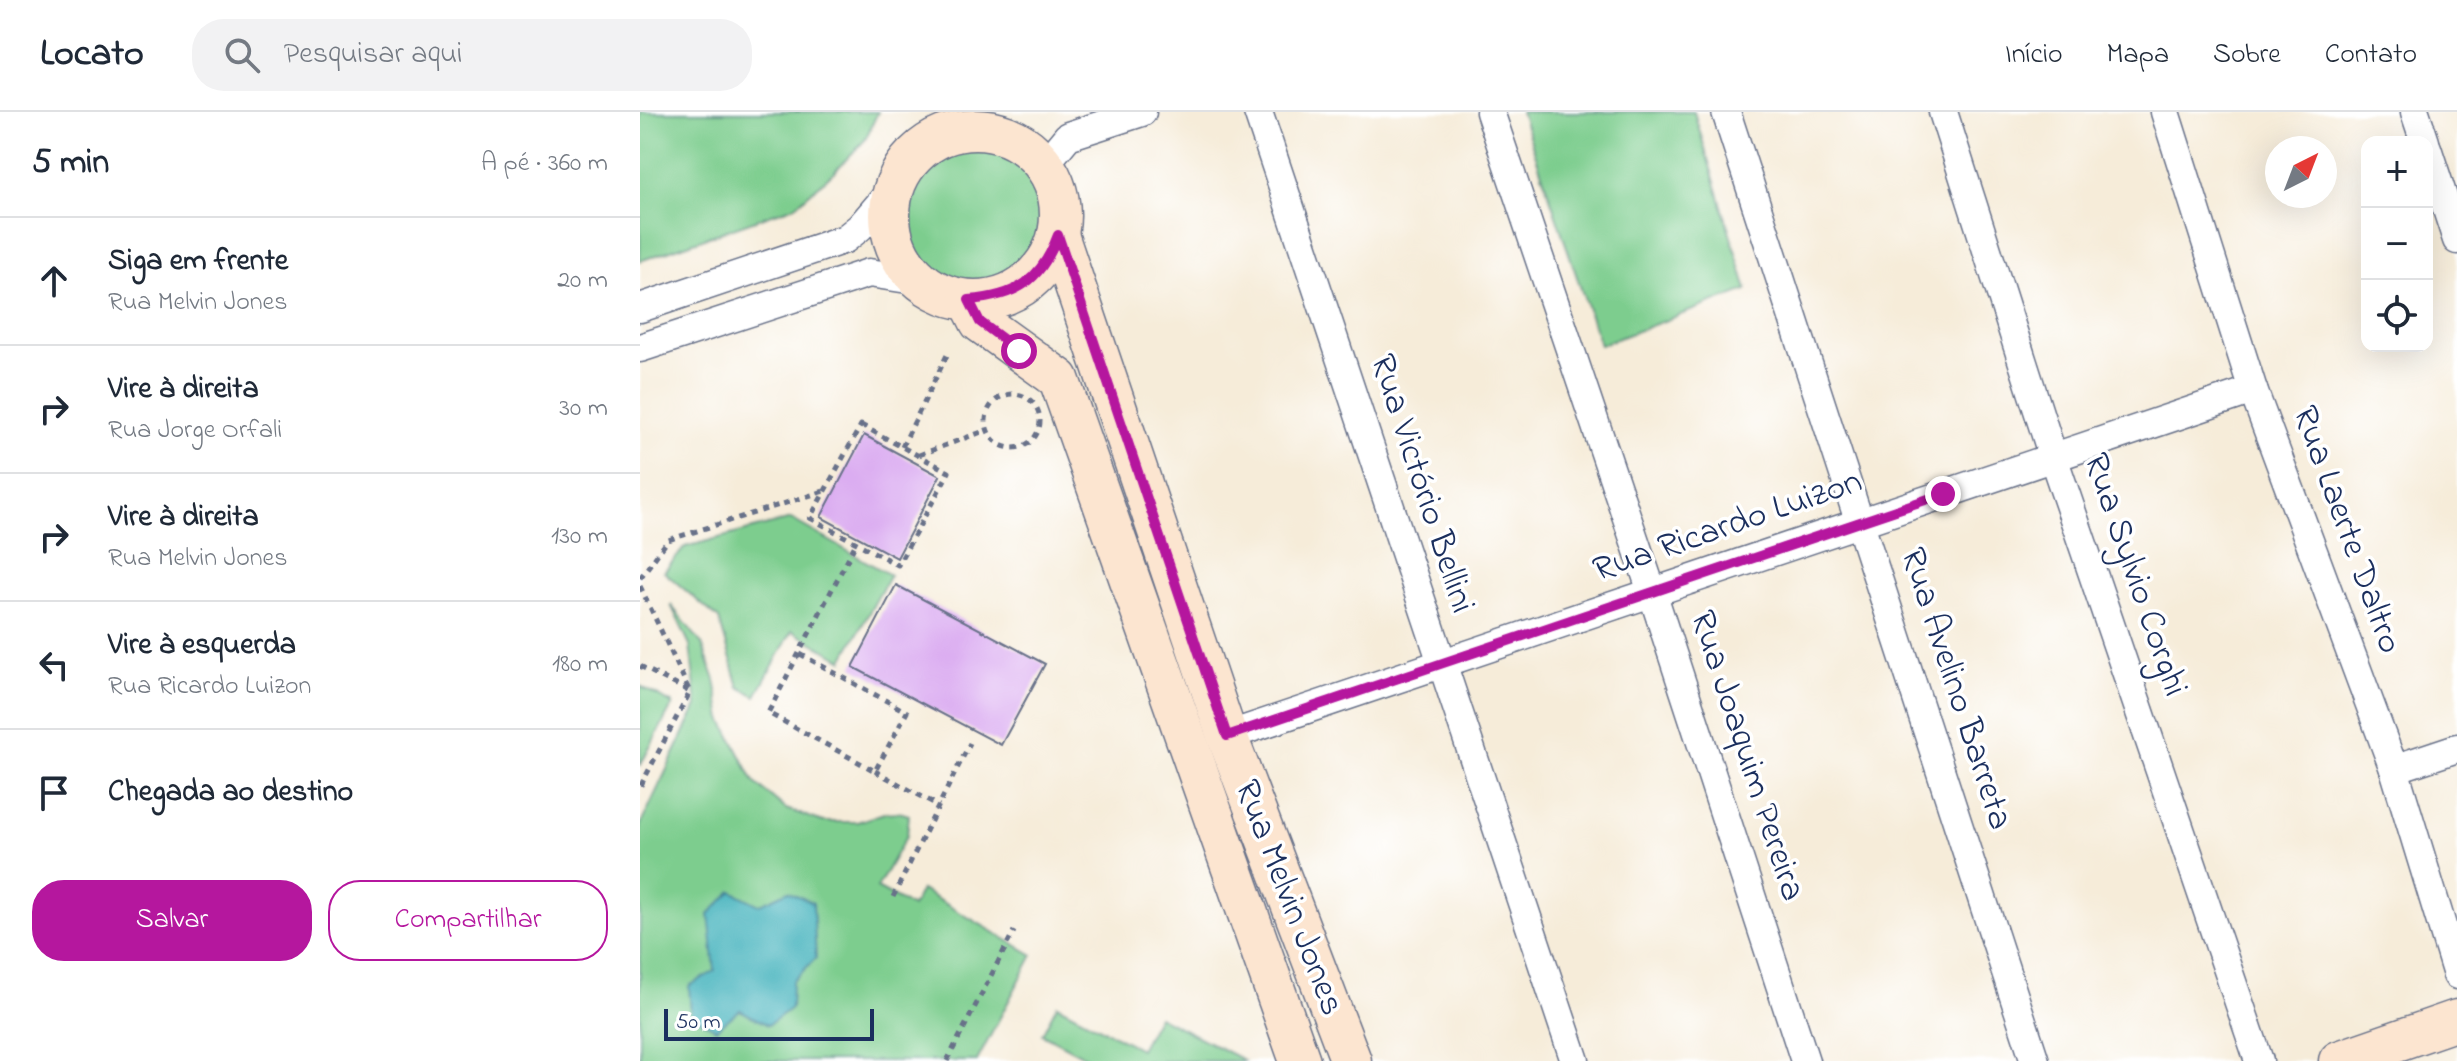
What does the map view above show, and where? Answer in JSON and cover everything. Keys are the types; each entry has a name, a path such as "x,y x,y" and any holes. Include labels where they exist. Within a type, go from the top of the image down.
{"street":[{"path":"895,186 890,212 893,238 904,261 921,281 944,294 969,300 993,298 1016,290 1035,276 1050,257 1058,235 1060,211 1056,187 1039,160 1023,112"},
{"path":"1039,160 1068,136 1142,112"},
{"name":"Rua Victório Bellini","path":"1258,112 1575,1061"},
{"name":"Rua Joaquim Pereira","path":"1490,112 1652,592 1805,1061"},
{"name":"Rua Avelino Barreta","path":"1726,112 2035,1061"},
{"name":"Rua Sylvio Corghi","path":"1943,112 2053,457 2259,1061"},
{"name":"Rua Laerte Daltro","path":"2165,112 2253,390 2394,769 2457,975"},
{"path":"2415,112 2423,136"},
{"path":"640,308 845,239 860,227 895,186 932,128 955,132 983,131 1011,138 1039,160"},
{"path":"2433,166 2457,240"},
{"name":"Rua Melvin Jones","path":"1058,235 1227,736 1351,1061"},
{"path":"640,348 869,273 921,281"},
{"name":"Rua Melvin Jones","path":"969,300 980,322 1059,379 1300,1061"},
{"name":"Rua Ricardo Luizon","path":"1227,736 2253,390"},
{"path":"2394,769 2457,748"},
{"path":"2355,1058 2457,1020"}],"path":[{"path":"902,447 949,351"},
{"path":"1003,395 1021,395 1030,399 1040,414 1038,432 1033,440 1017,448 1000,445 987,430 989,407 1003,395"},
{"path":"861,425 902,447 949,472 898,565 810,518 861,425"},
{"path":"918,456 987,430"},
{"path":"640,578 668,540 826,490"},
{"path":"856,543 768,713 939,806"},
{"path":"640,586 690,692"},
{"path":"800,654 907,712 875,771"},
{"path":"640,666 690,692"},
{"path":"640,787 690,692"},
{"path":"893,897 970,743"},
{"path":"947,1061 1014,931"}],"green space":[{"path":"640,112 878,112 865,140 795,206 640,261"},
{"path":"1521,112 1694,112 1747,290 1600,345"},
{"path":"976,143 1004,149 1027,164 1042,187 1048,215 1042,243 1027,266 1004,281 976,287 948,281 925,266 910,243 904,215 910,187 925,164 948,149"},
{"path":"791,519 890,575 843,660 792,631 756,696 739,687 719,619 664,572 685,547"},
{"path":"671,605 702,644 715,680 722,719 754,782 786,809 823,822 857,822 884,813 909,815 907,835 877,888 912,907 921,890 1033,955 977,1061 640,1061 640,826 697,706 690,645"},
{"path":"640,686 673,704 640,766"},
{"path":"1057,1005 1140,1049 1158,1016 1245,1061 1093,1061 1042,1034"}],"water":[{"path":"732,891 759,905 788,891 813,903 816,958 792,982 791,1008 768,1025 740,1010 716,1029 691,1015 689,986 715,971 709,914"}],"building":[{"path":"864,435 940,476 897,558 821,517"},
{"path":"896,585 1045,664 1001,745 853,667"}],"route":[{"path":"1019,351 980,322 969,300 993,298 1016,290 1035,276 1050,257 1058,235 1227,736 1943,494"}]}
